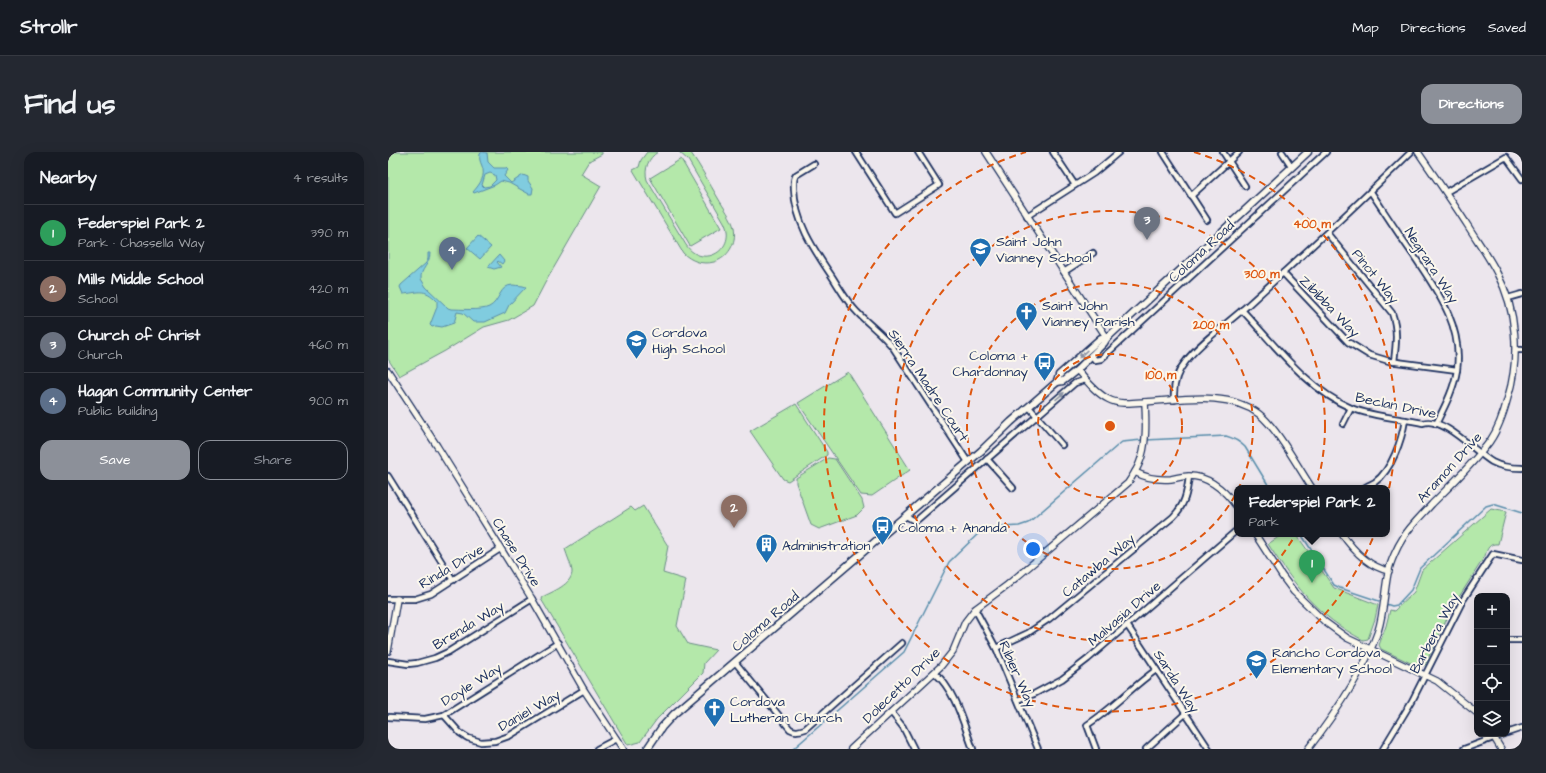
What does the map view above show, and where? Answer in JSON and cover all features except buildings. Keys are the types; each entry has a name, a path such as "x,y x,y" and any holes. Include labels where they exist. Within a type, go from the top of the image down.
{"main road":[{"name":"Coloma Road","path":"1057,382 1064,382 1104,343 1107,338 1308,152"},
{"name":"Coloma Road","path":"647,749 656,734 668,721 968,462 1057,382 1061,374 1101,338 1107,338"},
{"path":"1061,374 1071,370 1077,370"}],"street":[{"path":"856,152 895,213 940,185 918,152"},
{"path":"986,152 1107,338"},
{"path":"1053,152 1075,185"},
{"path":"1027,216 1094,173 1119,152"},
{"path":"1163,152 1207,220"},
{"path":"1223,152 1245,186"},
{"path":"1191,196 1239,152"},
{"path":"1282,152 1292,167"},
{"name":"Coloma Road","path":"1091,355 1095,360 1101,359 1326,152"},
{"path":"1174,400 1176,377 1192,353 1327,233 1411,152"},
{"name":"Aramon Drive","path":"1308,749 1339,707 1370,650 1378,631 1385,603 1389,571 1402,538 1480,453 1497,429 1513,378 1515,350 1513,325 1508,298 1498,273 1446,192 1418,152"},
{"path":"1446,192 1506,157 1522,179"},
{"name":"Sierra Madre Court","path":"814,164 796,175 794,178 794,192 800,221 811,245 848,301 858,313 881,333 894,349 968,462"},
{"name":"Negrara Way","path":"1370,192 1446,306 1453,322 1457,340 1457,370 1452,392 1436,424"},
{"name":"Pinot Way","path":"1327,233 1392,313 1397,336 1394,362"},
{"path":"1064,272 1094,253"},
{"name":"Zibibba Way","path":"1283,273 1348,342 1369,355 1394,362 1457,370"},
{"path":"1508,298 1522,294"},
{"name":"Beclan Drive","path":"1242,310 1303,375 1322,391 1351,408 1378,415 1436,424 1458,436 1497,464 1510,468 1522,468"},
{"path":"1515,350 1522,350"},
{"path":"1077,370 1085,380 1108,400 1126,403 1224,399 1240,403 1256,412 1271,426 1310,485"},
{"name":"Chase Drive","path":"389,373 437,446 532,599 584,690 623,749"},
{"path":"906,516 912,520 917,520 1075,383 1085,380"},
{"name":"Dolecetto Drive","path":"851,749 935,673 953,651 965,622 975,610 1122,489 1140,463 1144,441 1145,402"},
{"path":"1029,407 1062,445"},
{"path":"1343,424 1351,408"},
{"path":"1370,485 1376,482 1387,467 1398,447 1405,420"},
{"path":"987,459 1013,488"},
{"path":"1135,472 1145,477 1155,479 1171,479 1189,476 1197,477 1214,484 1225,493 1234,504"},
{"path":"388,476 453,580"},
{"name":"Catawba Way","path":"996,648 1028,633 1049,619 1173,517 1182,506 1189,476"},
{"name":"Malvasia Drive","path":"1018,700 1034,694 1062,679 1088,659 1234,533"},
{"path":"1257,537 1282,576 1306,605 1343,636 1437,681 1474,711"},
{"path":"1345,537 1359,554 1372,565 1389,571"},
{"name":"Rinda Drive","path":"388,599 407,600 431,594 500,549"},
{"name":"Barbera Way","path":"1383,749 1412,701 1463,600 1493,554 1522,560"},
{"path":"388,651 397,599"},
{"name":"Brenda Way","path":"388,661 408,664 435,658 448,652 532,599"},
{"name":"Ribier Way","path":"975,610 996,648 1038,749"},
{"name":"Sarda Way","path":"1127,625 1209,749"},
{"path":"1510,640 1522,640"},
{"name":"Doyle Way","path":"388,717 425,719 444,715 558,643"},
{"path":"735,662 790,729 801,731 902,643"},
{"path":"1096,749 1087,725 1107,712 1124,694 1156,670"},
{"path":"935,673 944,681 951,691 973,749"},
{"name":"Daniel Way","path":"444,715 460,733 468,738 481,742 495,741 510,736 584,690"},
{"path":"891,712 903,727 914,749"},
{"path":"1146,749 1185,714"},
{"path":"1510,732 1522,728"},
{"path":"1464,749 1491,737"},
{"path":"1494,737 1501,749"},
{"path":"597,749 616,739"}],"green space":[{"path":"388,152 602,152 602,154 589,161 581,174 601,186 533,306 509,320 484,327 445,351 399,376 388,359"},
{"path":"647,152 658,152 649,161 646,172 647,180 686,245 693,252 701,256 709,256 717,253 723,248 727,232 724,222 688,160 679,152 691,153 733,224 735,234 733,244 727,253 719,260 710,263 701,263 693,260 683,253 633,170 639,167 641,160"},
{"path":"681,159 721,228 690,246 650,178"},
{"path":"848,372 910,470 872,496 861,495 798,403"},
{"path":"796,404 827,452 827,455 788,481 783,479 750,431"},
{"path":"828,458 835,459 862,500 864,508 857,515 819,529 811,525 796,483 796,478"},
{"path":"643,506 668,546 663,573 686,580 677,626 688,644 716,650 704,663 703,673 657,719 640,742 628,745 541,599 542,597 566,584 571,576 572,571 565,549 631,507 635,511"},
{"path":"1491,509 1506,512 1498,544 1492,544 1490,546 1452,608 1425,665 1419,667 1381,649 1379,645 1390,610 1394,611 1414,592 1422,570"},
{"path":"1278,537 1298,537 1334,588 1378,605 1368,639 1363,640 1332,620 1308,599 1288,574 1268,544"}],"water":[{"path":"482,152 487,153 488,162 494,168 506,168 508,170 504,176 511,183 523,175 528,177 528,181 533,188 532,194 529,194 509,183 501,181 495,185 474,193 473,192 483,177 480,154","holes":["490,173 495,175 496,180 490,186 484,187 482,185 485,175"]},
{"path":"478,236 491,247 480,259 467,248"},
{"path":"428,253 430,253 430,257 422,272 421,279 426,287 448,308 470,310 489,307 493,305 502,291 508,286 513,285 526,287 509,305 505,313 485,322 473,322 463,313 457,312 454,323 442,327 432,327 430,325 437,307 437,301 424,292 403,294 400,287 426,263"},
{"path":"499,255 504,261 502,264 498,261 497,262 501,267 494,269 488,267"}],"waterway":[{"path":"1146,440 1229,437 1245,447 1268,485"},
{"path":"793,749 904,652 949,562 981,531 986,528 1019,526 1028,523 1122,442 1142,440"},
{"path":"1386,604 1392,606 1397,605 1411,590 1420,568 1486,506 1493,504 1522,513"},
{"path":"1303,537 1334,585 1382,602"}],"place":[{"name":"Church of Christ","path":"1147,240"},
{"name":"Saint John Vianney School","path":"980,268"},
{"name":"Hagan Community Center","path":"452,270"},
{"name":"Saint John Vianney Parish","path":"1027,332"},
{"name":"Cordova High School","path":"637,360"},
{"name":"Coloma + Chardonnay","path":"1044,382"},
{"name":"Mills Middle School","path":"734,528"},
{"name":"Coloma + Ananda","path":"883,546"},
{"name":"Administration","path":"767,564"},
{"name":"Federspiel Park 2","path":"1312,583"},
{"name":"Rancho Cordova Elementary School","path":"1257,680"},
{"name":"Cordova Lutheran Church","path":"714,728"}]}
